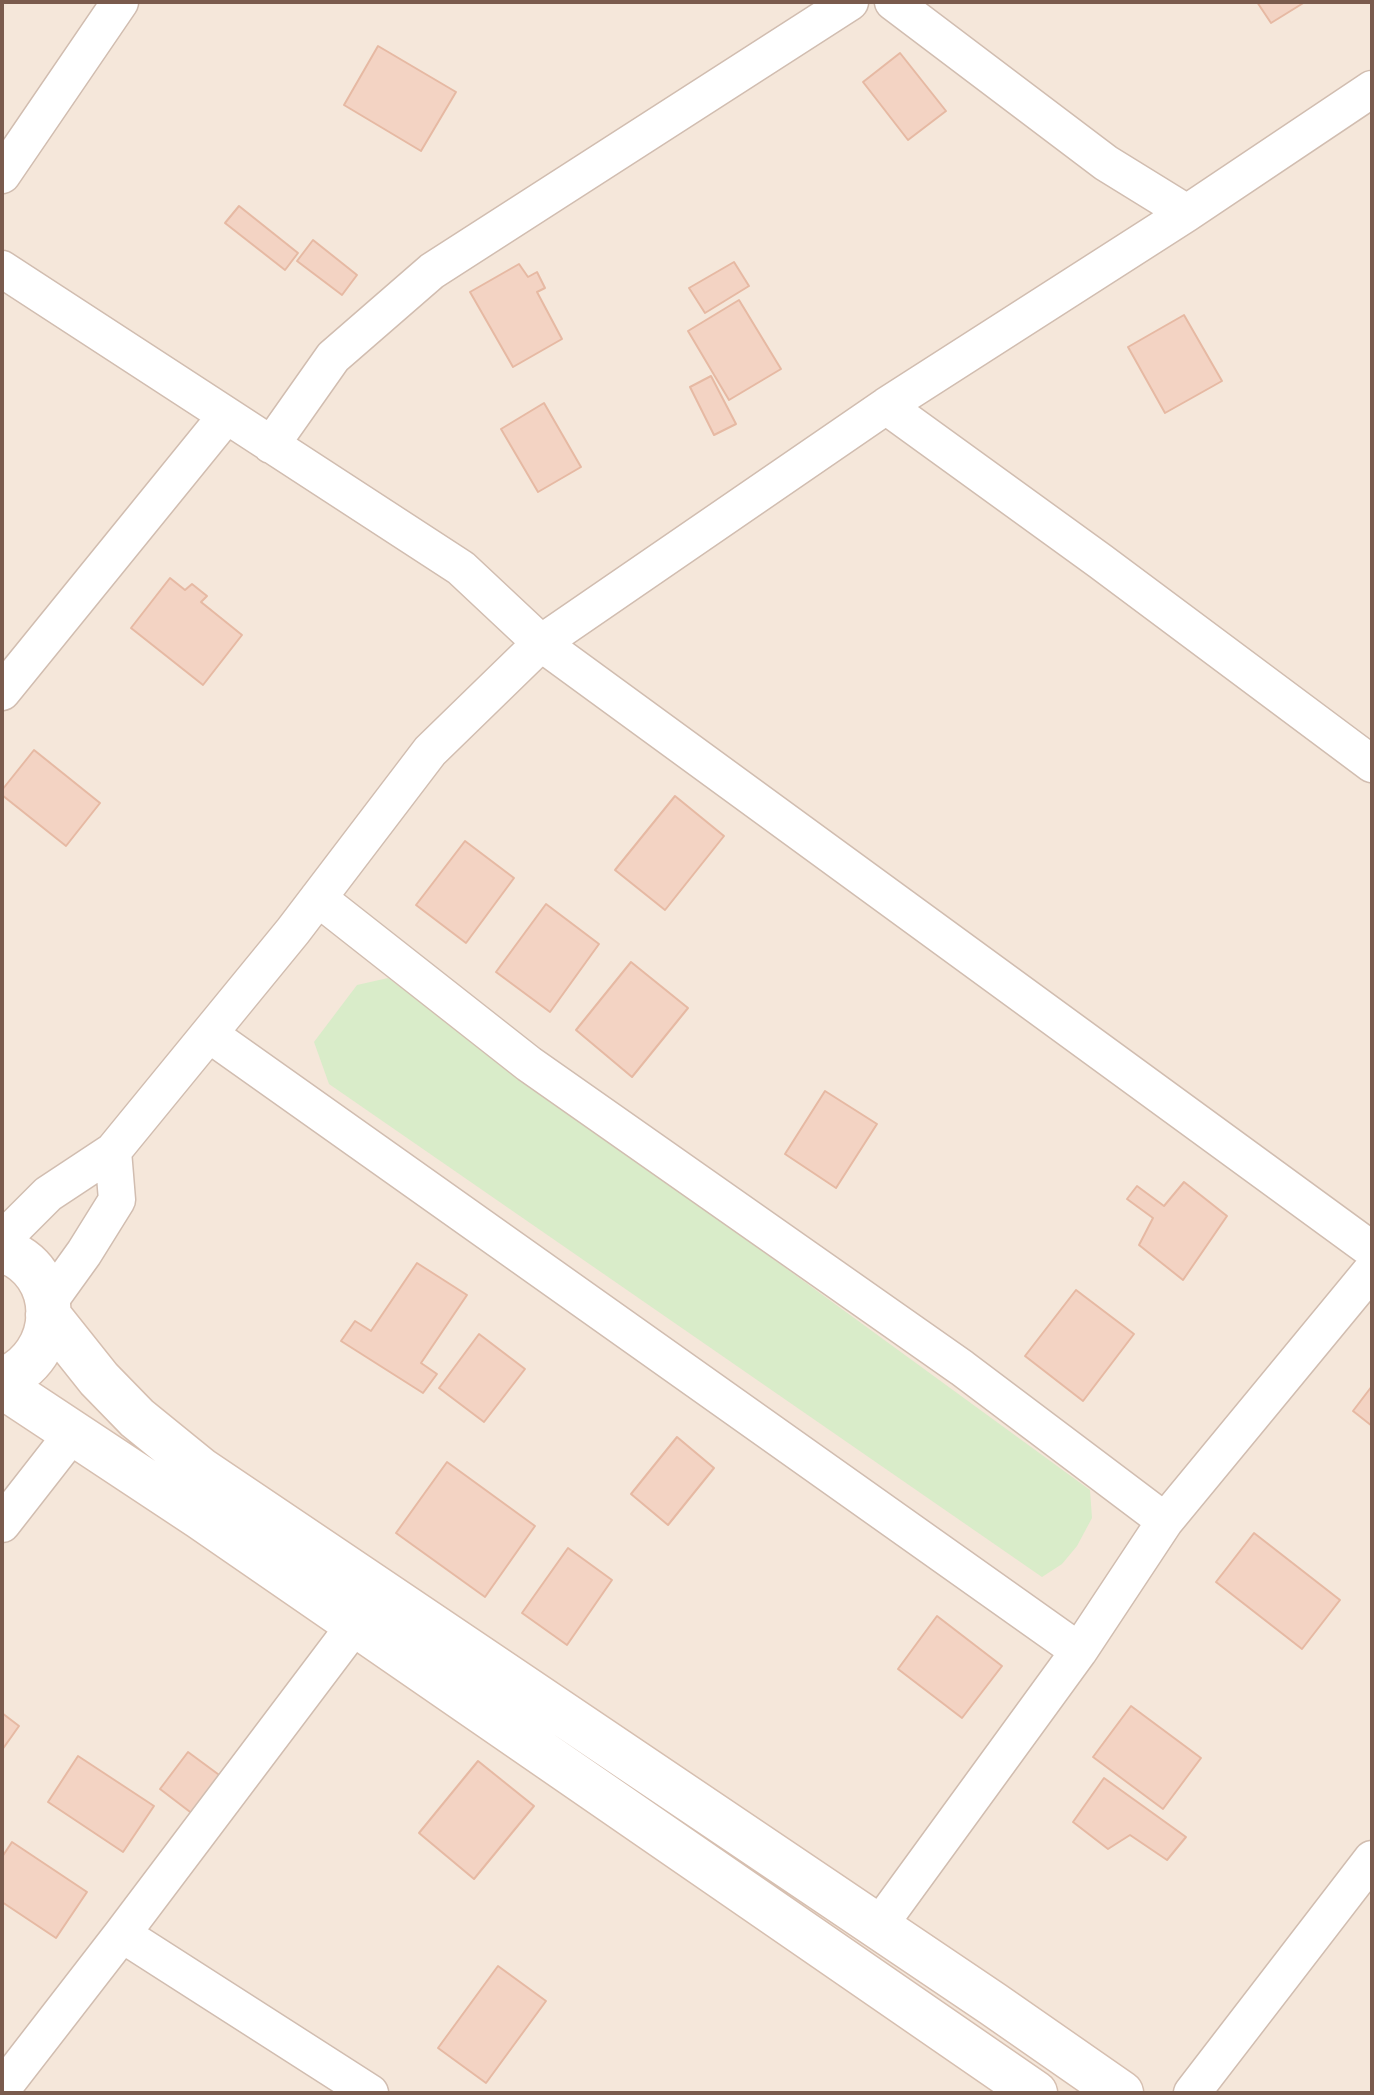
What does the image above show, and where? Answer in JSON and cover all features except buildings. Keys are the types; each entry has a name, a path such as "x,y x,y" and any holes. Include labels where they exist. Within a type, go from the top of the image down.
{"street":[{"path":"2,175 120,2"},
{"path":"271,445 333,357 432,271 850,2"},
{"path":"893,2 1106,163 1187,213"},
{"path":"2,1240 48,1194 113,1151 318,898 430,751 541,643 886,406 1187,213 1372,89"},
{"path":"2,269 461,568 541,643 1372,1250"},
{"path":"886,406 1372,764"},
{"path":"2,692 226,416"},
{"path":"318,898 529,1064 962,1368 1165,1521"},
{"path":"209,1034 1079,1651"},
{"path":"48,1309 117,1200 113,1151"},
{"path":"2,1250 25,1263 40,1281 48,1309 49,1327 40,1349 26,1367 2,1380"},
{"path":"878,1927 1079,1651 1165,1521 1372,1270"},
{"path":"48,1309 99,1379 137,1418 201,1470 1121,2093"},
{"path":"2,1386 200,1517 1035,2093"},
{"path":"2,1524 73,1433"},
{"path":"2,2089 355,1625"},
{"path":"1192,2093 1372,1859"},
{"path":"122,1934 370,2093"}],"shaded area":[{"path":"2,2 1372,2 1372,2093 2,2093"}],"green space":[{"path":"388,978 1090,1490 1092,1518 1077,1546 1062,1564 1042,1577 329,1084 314,1042 357,985"}]}
